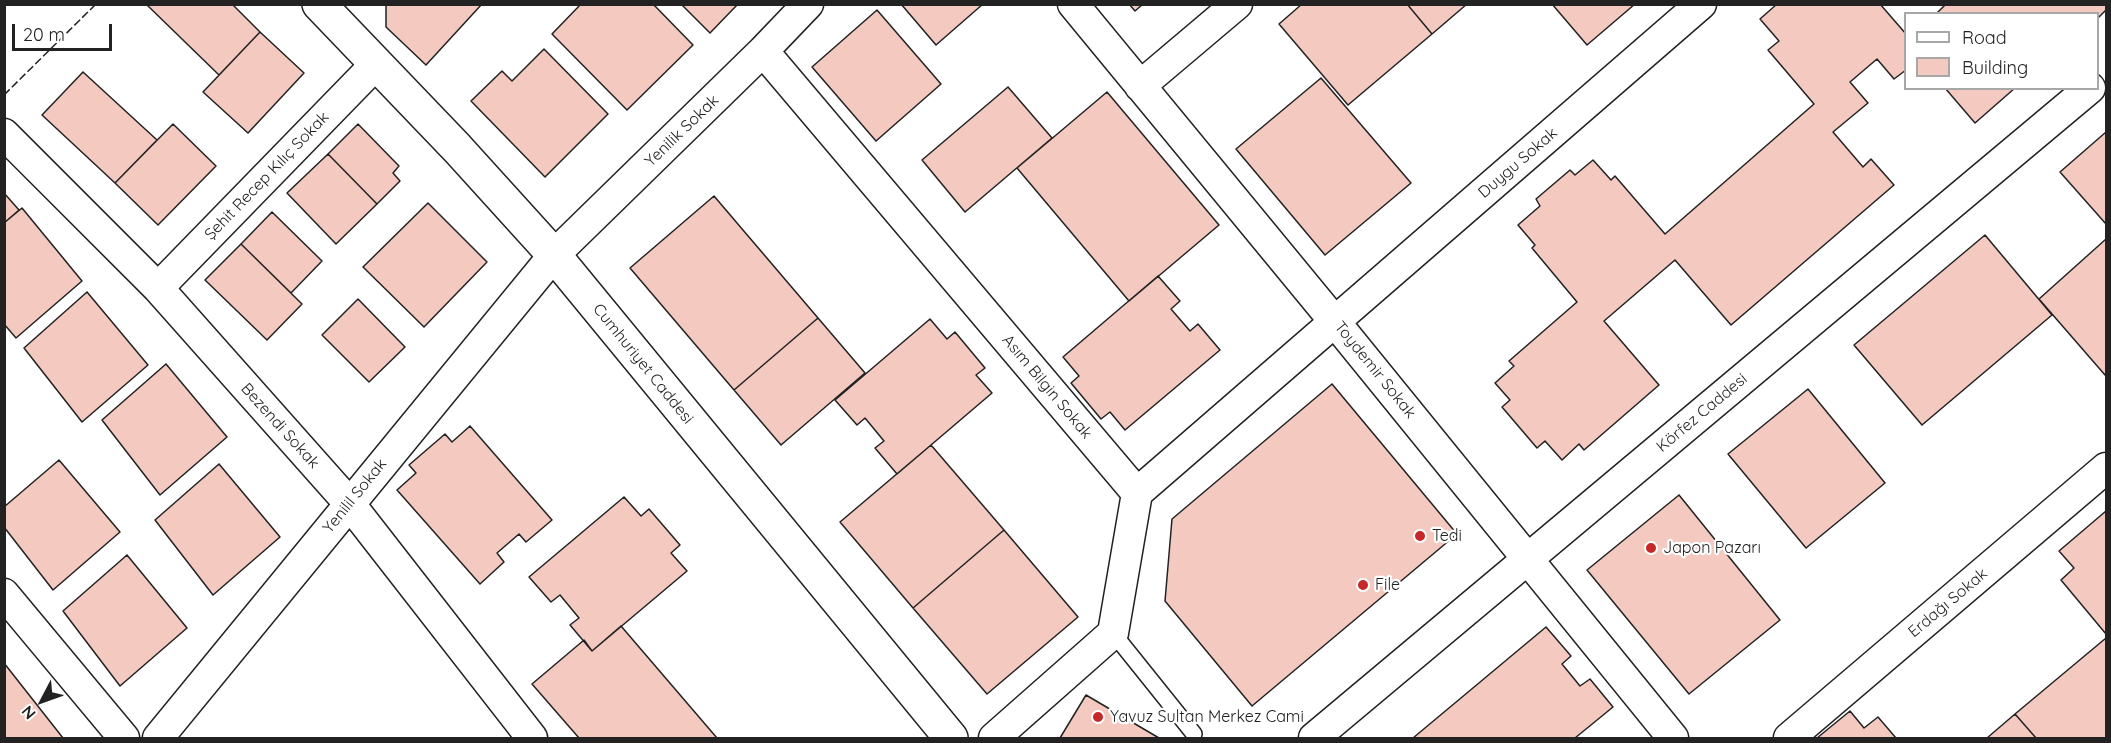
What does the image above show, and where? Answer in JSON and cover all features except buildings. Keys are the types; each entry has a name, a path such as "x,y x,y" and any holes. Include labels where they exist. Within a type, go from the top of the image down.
{"street":[{"name":"Cumhuriyet Caddesi","path":"319,4 457,148 554,255 951,738"},
{"name":"Yenilik Sokak","path":"554,255 763,51 808,4"},
{"name":"Toydemir Sokak","path":"1072,4 1674,738"},
{"path":"1140,86 1237,4"},
{"name":"Duygu Sokak","path":"1137,493 1701,4"},
{"name":"Asım Bilgin Sokak","path":"763,51 1137,493"},
{"name":"Şehit Recep Kılıç Sokak","path":"158,288 376,64"},
{"name":"Körfez Caddesi","path":"1314,738 2088,90"},
{"name":"Bezendi Sokak","path":"4,134 158,288 349,503 532,738"},
{"name":"Yenilil Sokak","path":"158,738 554,255"},
{"name":"Erdağı Sokak","path":"1789,738 2106,468"},
{"path":"994,738 1113,633 1137,493"},
{"path":"4,594 124,738"}],"lane":[{"path":"1113,633 1194,734"}],"fence":[{"path":"4,95 96,4"}],"place":[{"name":"Tedi","path":"1420,536"},
{"name":"Japon Pazarı","path":"1651,548"},
{"name":"File","path":"1363,585"},
{"name":"Yavuz Sultan Merkez Cami","path":"1098,717"}]}
